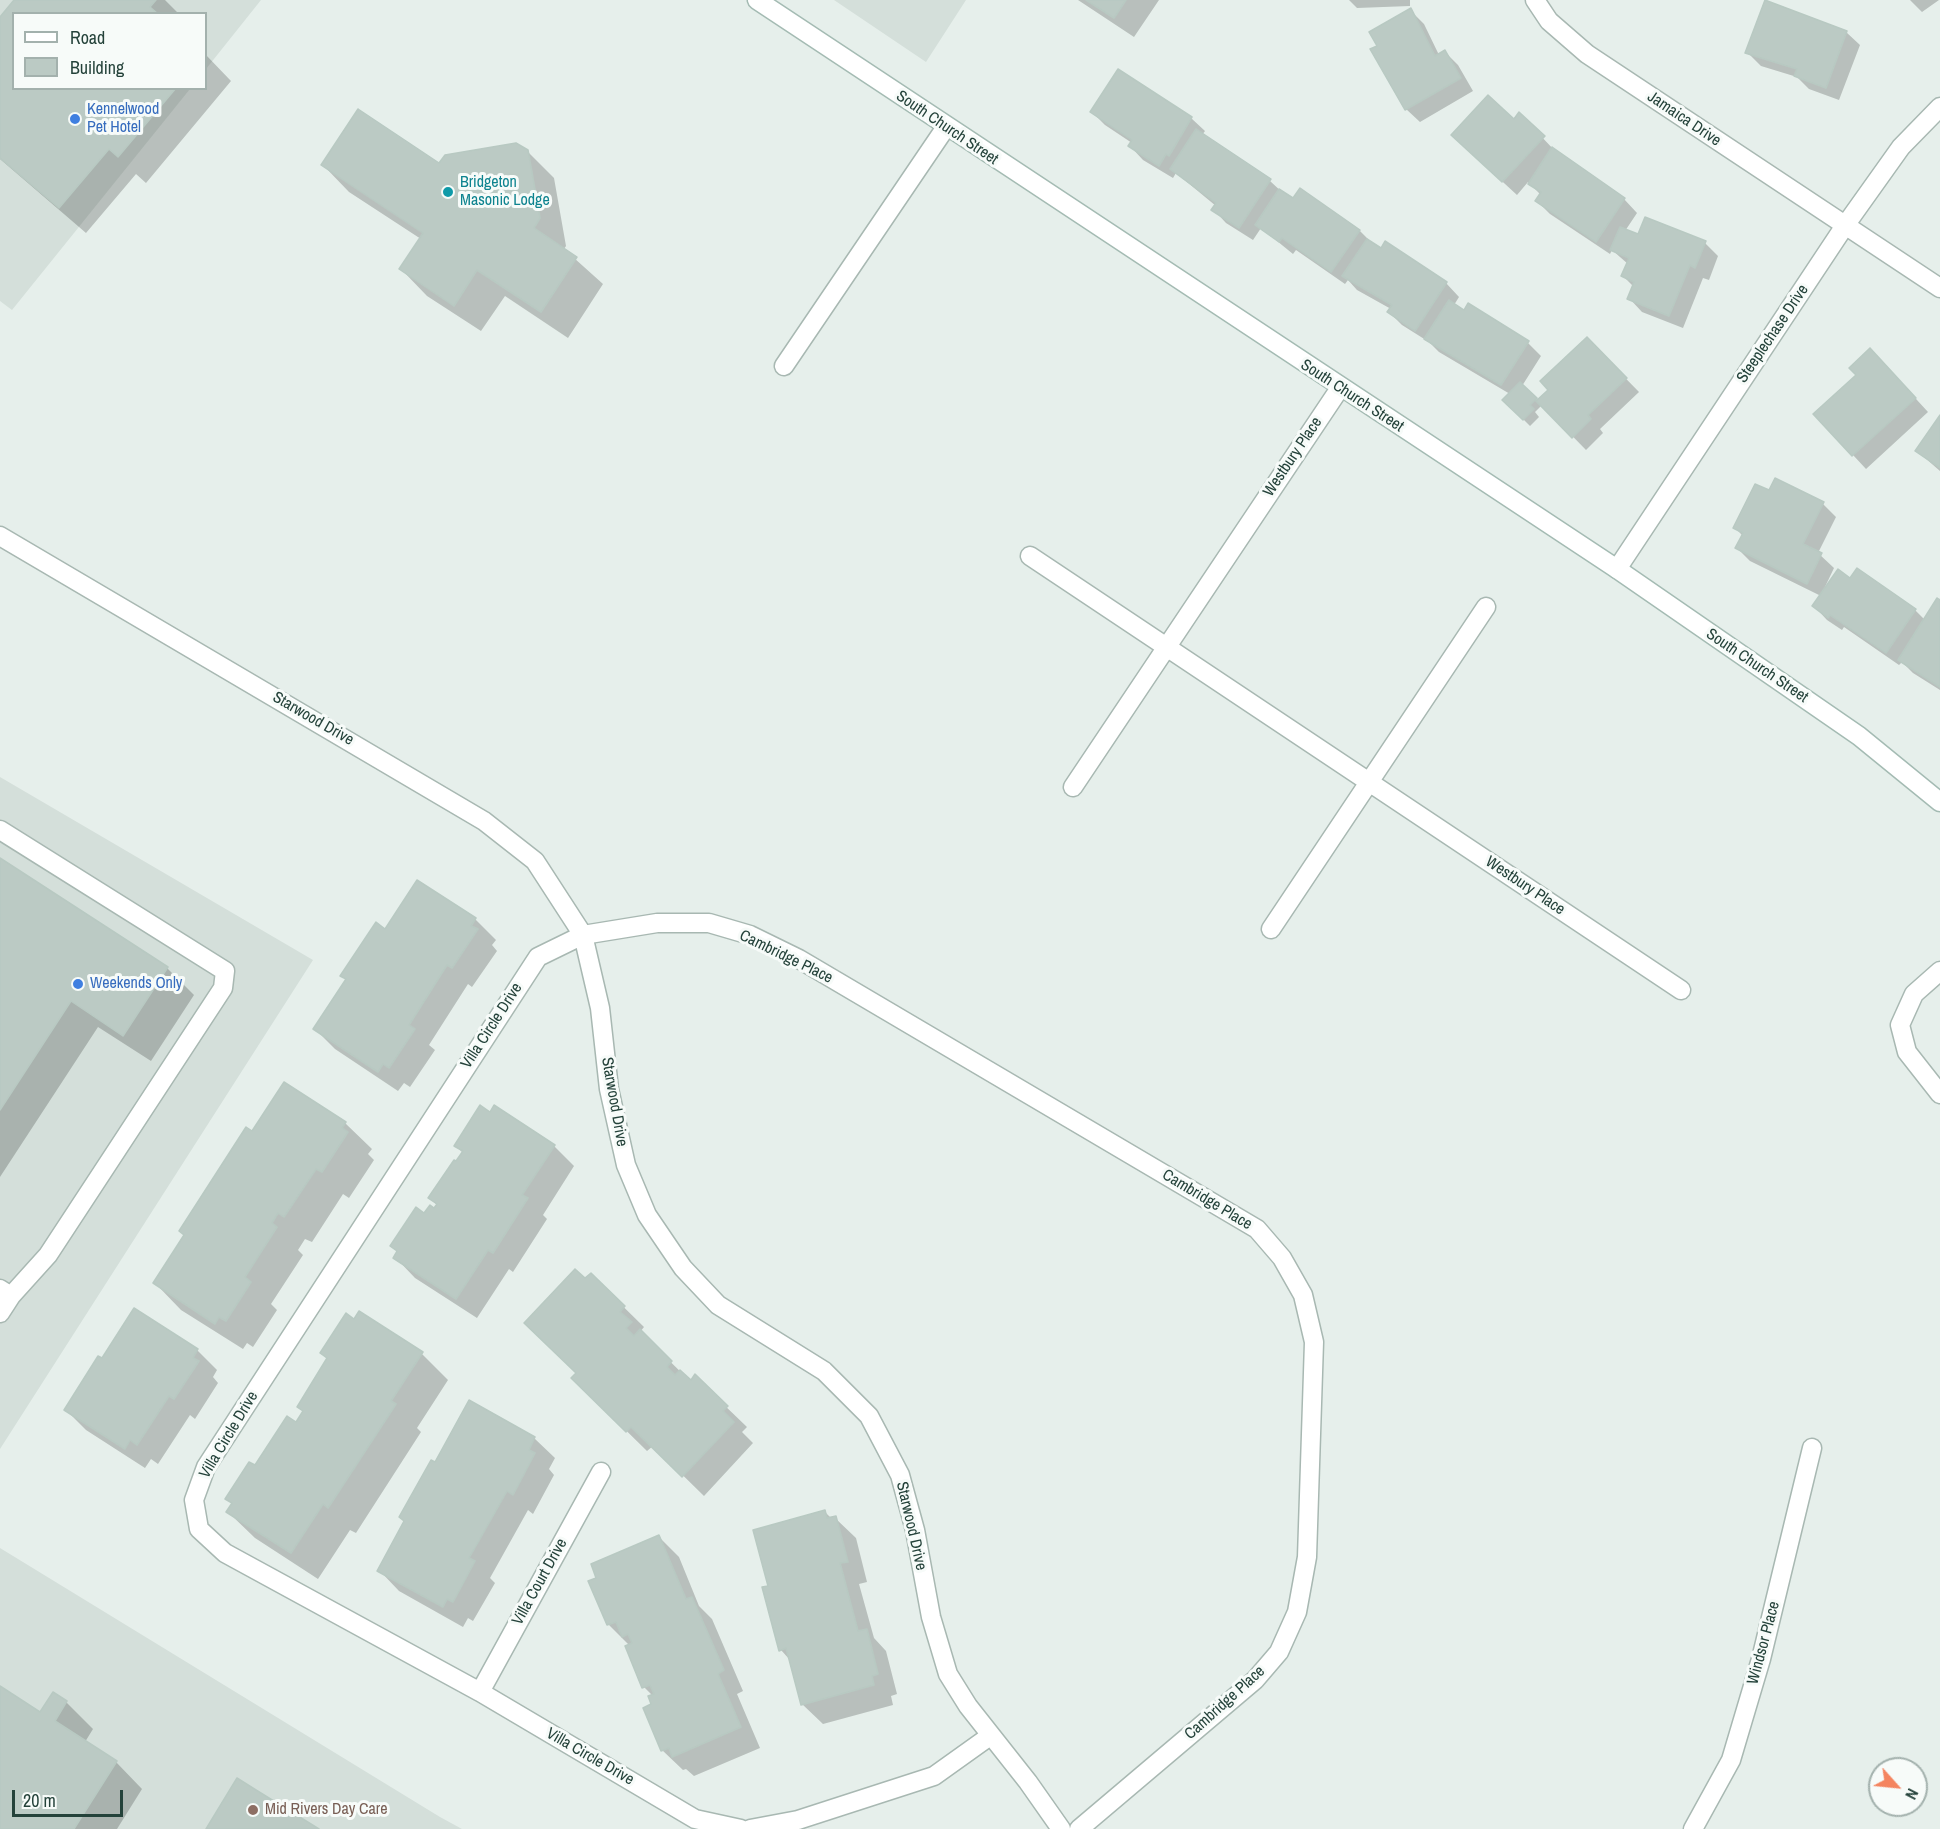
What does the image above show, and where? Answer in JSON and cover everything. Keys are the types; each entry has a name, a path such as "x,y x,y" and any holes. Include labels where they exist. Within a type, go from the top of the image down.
{"street":[{"name":"South Church Street","path":"757,0 1340,388 1617,569 1859,736 1940,802"},
{"name":"Jamaica Drive","path":"1535,0 1549,21 1587,54 1844,227 1940,288"},
{"name":"Steeplechase Drive","path":"1617,569 1844,227 1901,147 1940,107"},
{"path":"784,366 946,127"},
{"name":"Westbury Place","path":"1073,787 1340,388"},
{"name":"Starwood Drive","path":"0,536 484,821 535,861 583,935 600,1008 609,1089 626,1165 647,1215 683,1268 718,1305 824,1371 869,1416 900,1475 915,1530 931,1617 948,1674 990,1736 1028,1782 1061,1829"},
{"name":"Westbury Place","path":"1030,556 1681,990"},
{"path":"1270,929 1486,607"},
{"path":"0,830 225,971 223,988 48,1255 5,1292 0,1313"},
{"name":"Cambridge Place","path":"583,935 657,923 709,923 750,936 799,959 1257,1229 1282,1258 1303,1295 1314,1342 1307,1557 1297,1612 1279,1652 1255,1680 1079,1829"},
{"name":"Villa Circle Drive","path":"583,935 538,957 206,1467 194,1500 199,1529 225,1552 480,1692 695,1819 741,1829"},
{"path":"1940,971 1914,994 1900,1025 1907,1052 1940,1094"},
{"name":"Windsor Place","path":"1693,1829 1731,1760 1761,1659 1812,1448"},
{"name":"Villa Court Drive","path":"480,1692 601,1472"},
{"path":"750,1829 798,1820 934,1776 990,1736"}],"shaded area":[{"path":"0,0 261,0 207,68 207,12 12,12 12,90 189,90 12,310 0,301"},
{"path":"834,0 966,0 926,62"},
{"path":"0,777 313,960 0,1449"},
{"path":"0,1548 440,1817 462,1829 0,1829"}],"building":[{"name":"Kennelwood Pet Hotel","path":"14,0 156,0 150,7 156,12 12,12 12,90 174,90 118,157 109,149 59,208 0,158 0,17"},
{"path":"1086,0 1126,0 1114,18"},
{"path":"1765,0 1847,31 1826,88 1794,76 1797,69 1745,53"},
{"path":"1411,8 1435,56 1445,50 1461,78 1405,110 1370,49 1377,46 1369,32"},
{"path":"1118,69 1192,117 1169,156 1166,154 1159,166 1128,146 1132,140 1090,112"},
{"path":"1488,95 1514,119 1519,112 1545,136 1502,182 1451,135"},
{"name":"Bridgeton Masonic Lodge","path":"358,109 439,163 445,155 516,143 528,150 540,218 534,228 577,257 541,312 477,270 454,306 399,269 423,233 321,165"},
{"path":"1196,129 1271,179 1239,228 1211,210 1216,203 1170,169"},
{"path":"1552,147 1625,198 1596,242 1535,201 1541,192 1528,184"},
{"path":"1300,188 1360,230 1331,272 1282,238 1279,242 1255,225 1279,189 1293,198"},
{"path":"1645,217 1706,241 1695,268 1690,265 1669,316 1627,299 1634,282 1621,276 1629,258 1610,250 1620,227 1638,234"},
{"path":"1367,239 1381,248 1385,241 1447,282 1415,331 1387,312 1392,305 1342,276"},
{"path":"1449,300 1464,310 1468,303 1529,341 1501,385 1424,339"},
{"path":"1587,337 1627,378 1588,415 1591,419 1572,438 1536,401 1548,390 1540,381"},
{"path":"1870,348 1916,398 1852,456 1813,414 1856,375 1849,368"},
{"path":"1520,382 1537,398 1530,405 1534,409 1523,420 1502,400"},
{"path":"1940,415 1940,468 1915,451"},
{"path":"1775,478 1824,502 1803,544 1822,553 1807,584 1735,548 1743,533 1733,528 1755,484 1769,490"},
{"path":"1857,568 1916,609 1886,653 1830,615 1828,618 1812,606 1838,569 1850,578"},
{"path":"1937,598 1940,600 1940,687 1898,660"},
{"name":"Weekends Only","path":"0,858 168,967 123,1036 71,1001 0,1110"},
{"path":"417,880 476,918 471,926 478,929 452,968 447,965 409,1025 415,1029 389,1068 383,1064 378,1072 313,1029 346,979 340,976 376,922 385,929"},
{"path":"284,1082 346,1122 342,1128 348,1132 322,1172 316,1169 284,1217 278,1213 272,1223 277,1227 245,1277 251,1282 226,1321 219,1317 215,1324 153,1283 184,1235 179,1231 246,1127 252,1131"},
{"path":"480,1105 490,1112 494,1105 555,1145 522,1195 528,1198 493,1253 488,1250 456,1299 393,1258 397,1251 390,1246 416,1207 424,1213 430,1205 434,1208 437,1204 428,1198 454,1160 456,1161 463,1151 454,1146"},
{"path":"575,1269 585,1278 591,1273 625,1306 620,1312 632,1322 626,1328 634,1336 640,1329 672,1361 667,1367 675,1375 680,1370 691,1380 695,1374 728,1406 723,1411 734,1422 682,1477 631,1427 626,1432 571,1378 576,1373 524,1323"},
{"path":"134,1308 198,1349 193,1358 199,1361 174,1399 169,1396 137,1445 130,1440 125,1449 64,1410 98,1356 102,1358"},
{"path":"359,1311 423,1352 391,1401 396,1404 328,1508 323,1504 291,1553 226,1512 232,1503 225,1499 249,1462 255,1465 287,1416 296,1422 303,1411 297,1407 327,1358 320,1353 346,1313 354,1319"},
{"path":"469,1400 535,1437 529,1450 535,1453 513,1495 507,1491 469,1558 475,1561 453,1602 447,1599 443,1607 377,1571 404,1521 399,1517 431,1460 435,1462"},
{"path":"825,1510 827,1518 836,1516 848,1562 840,1563 858,1631 867,1629 878,1674 872,1676 874,1685 801,1705 786,1648 779,1651 762,1587 768,1586 753,1530"},
{"path":"659,1535 686,1599 692,1597 724,1670 718,1674 741,1727 672,1757 669,1748 661,1751 643,1708 651,1704 648,1696 654,1694 650,1685 642,1688 625,1646 632,1643 628,1634 622,1637 616,1622 607,1625 588,1581 596,1578 591,1564"},
{"path":"0,1686 40,1712 53,1692 67,1701 55,1721 117,1761 74,1829 0,1829"},
{"name":"Mid Rivers Day Care","path":"237,1778 256,1790 319,1829 206,1829"}],"place":[{"name":"Kennelwood Pet Hotel","path":"75,119"},
{"name":"Bridgeton Masonic Lodge","path":"448,192"},
{"name":"Weekends Only","path":"78,984"},
{"name":"Mid Rivers Day Care","path":"253,1810"}]}
